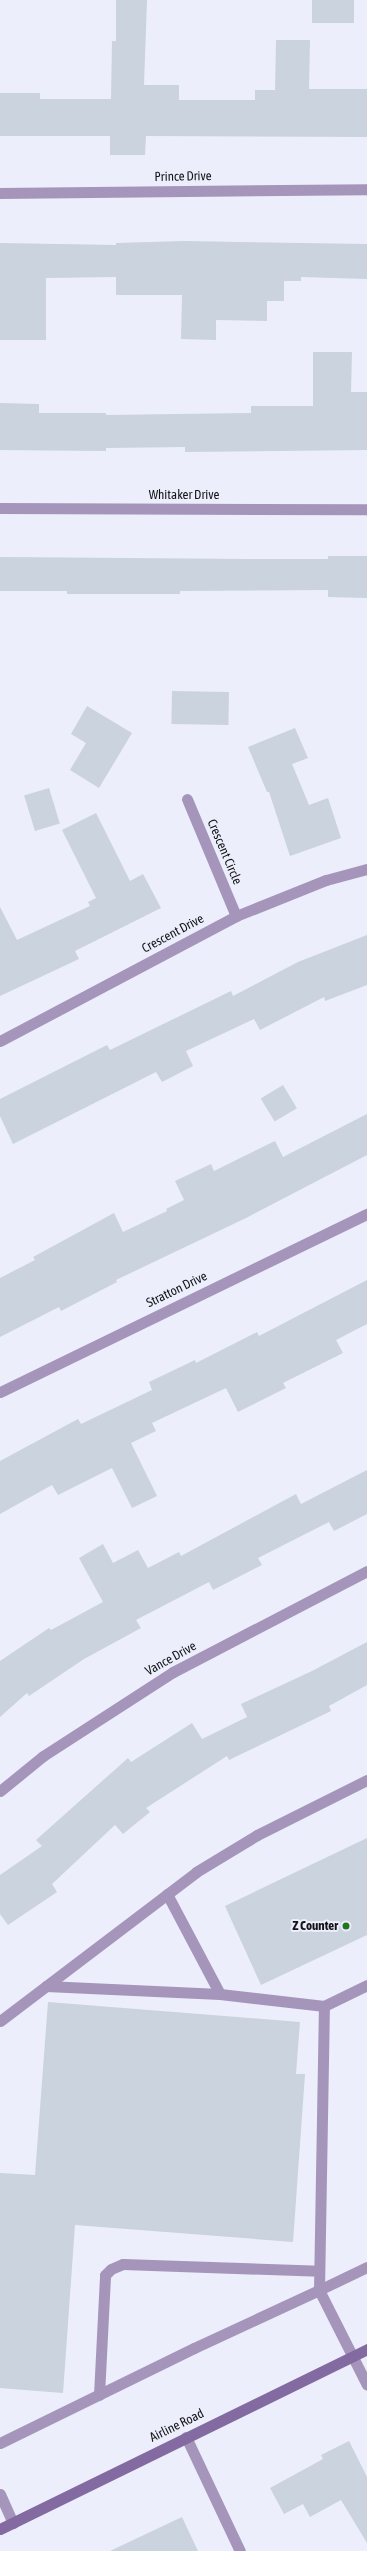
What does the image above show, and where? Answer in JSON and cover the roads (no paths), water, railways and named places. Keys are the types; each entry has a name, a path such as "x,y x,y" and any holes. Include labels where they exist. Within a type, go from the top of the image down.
{"main road":[{"name":"Airline Road","path":"0,2529 367,2349"}],"street":[{"name":"Prince Drive","path":"0,193 367,189"},
{"name":"Whitaker Drive","path":"0,508 367,509"},
{"name":"Crescent Circle","path":"187,799 236,916"},
{"name":"Crescent Drive","path":"0,1041 236,916 326,880 367,869"},
{"name":"Stratton Drive","path":"0,1392 367,1214"},
{"name":"Vance Drive","path":"0,1791 43,1756 173,1672 367,1571"},
{"path":"0,2021 196,1872 257,1835 367,1780"},
{"path":"167,1894 220,1994"},
{"path":"46,1986 220,1994 324,2006 367,1985"},
{"path":"324,2006 319,2290 367,2385"},
{"path":"99,2395 105,2275 111,2269 123,2264 319,2271"},
{"path":"0,2443 194,2348 367,2267"},
{"path":"186,2437 240,2551"},
{"path":"0,2494 13,2523"}],"place":[{"name":"Z Counter","path":"346,1926"}]}
